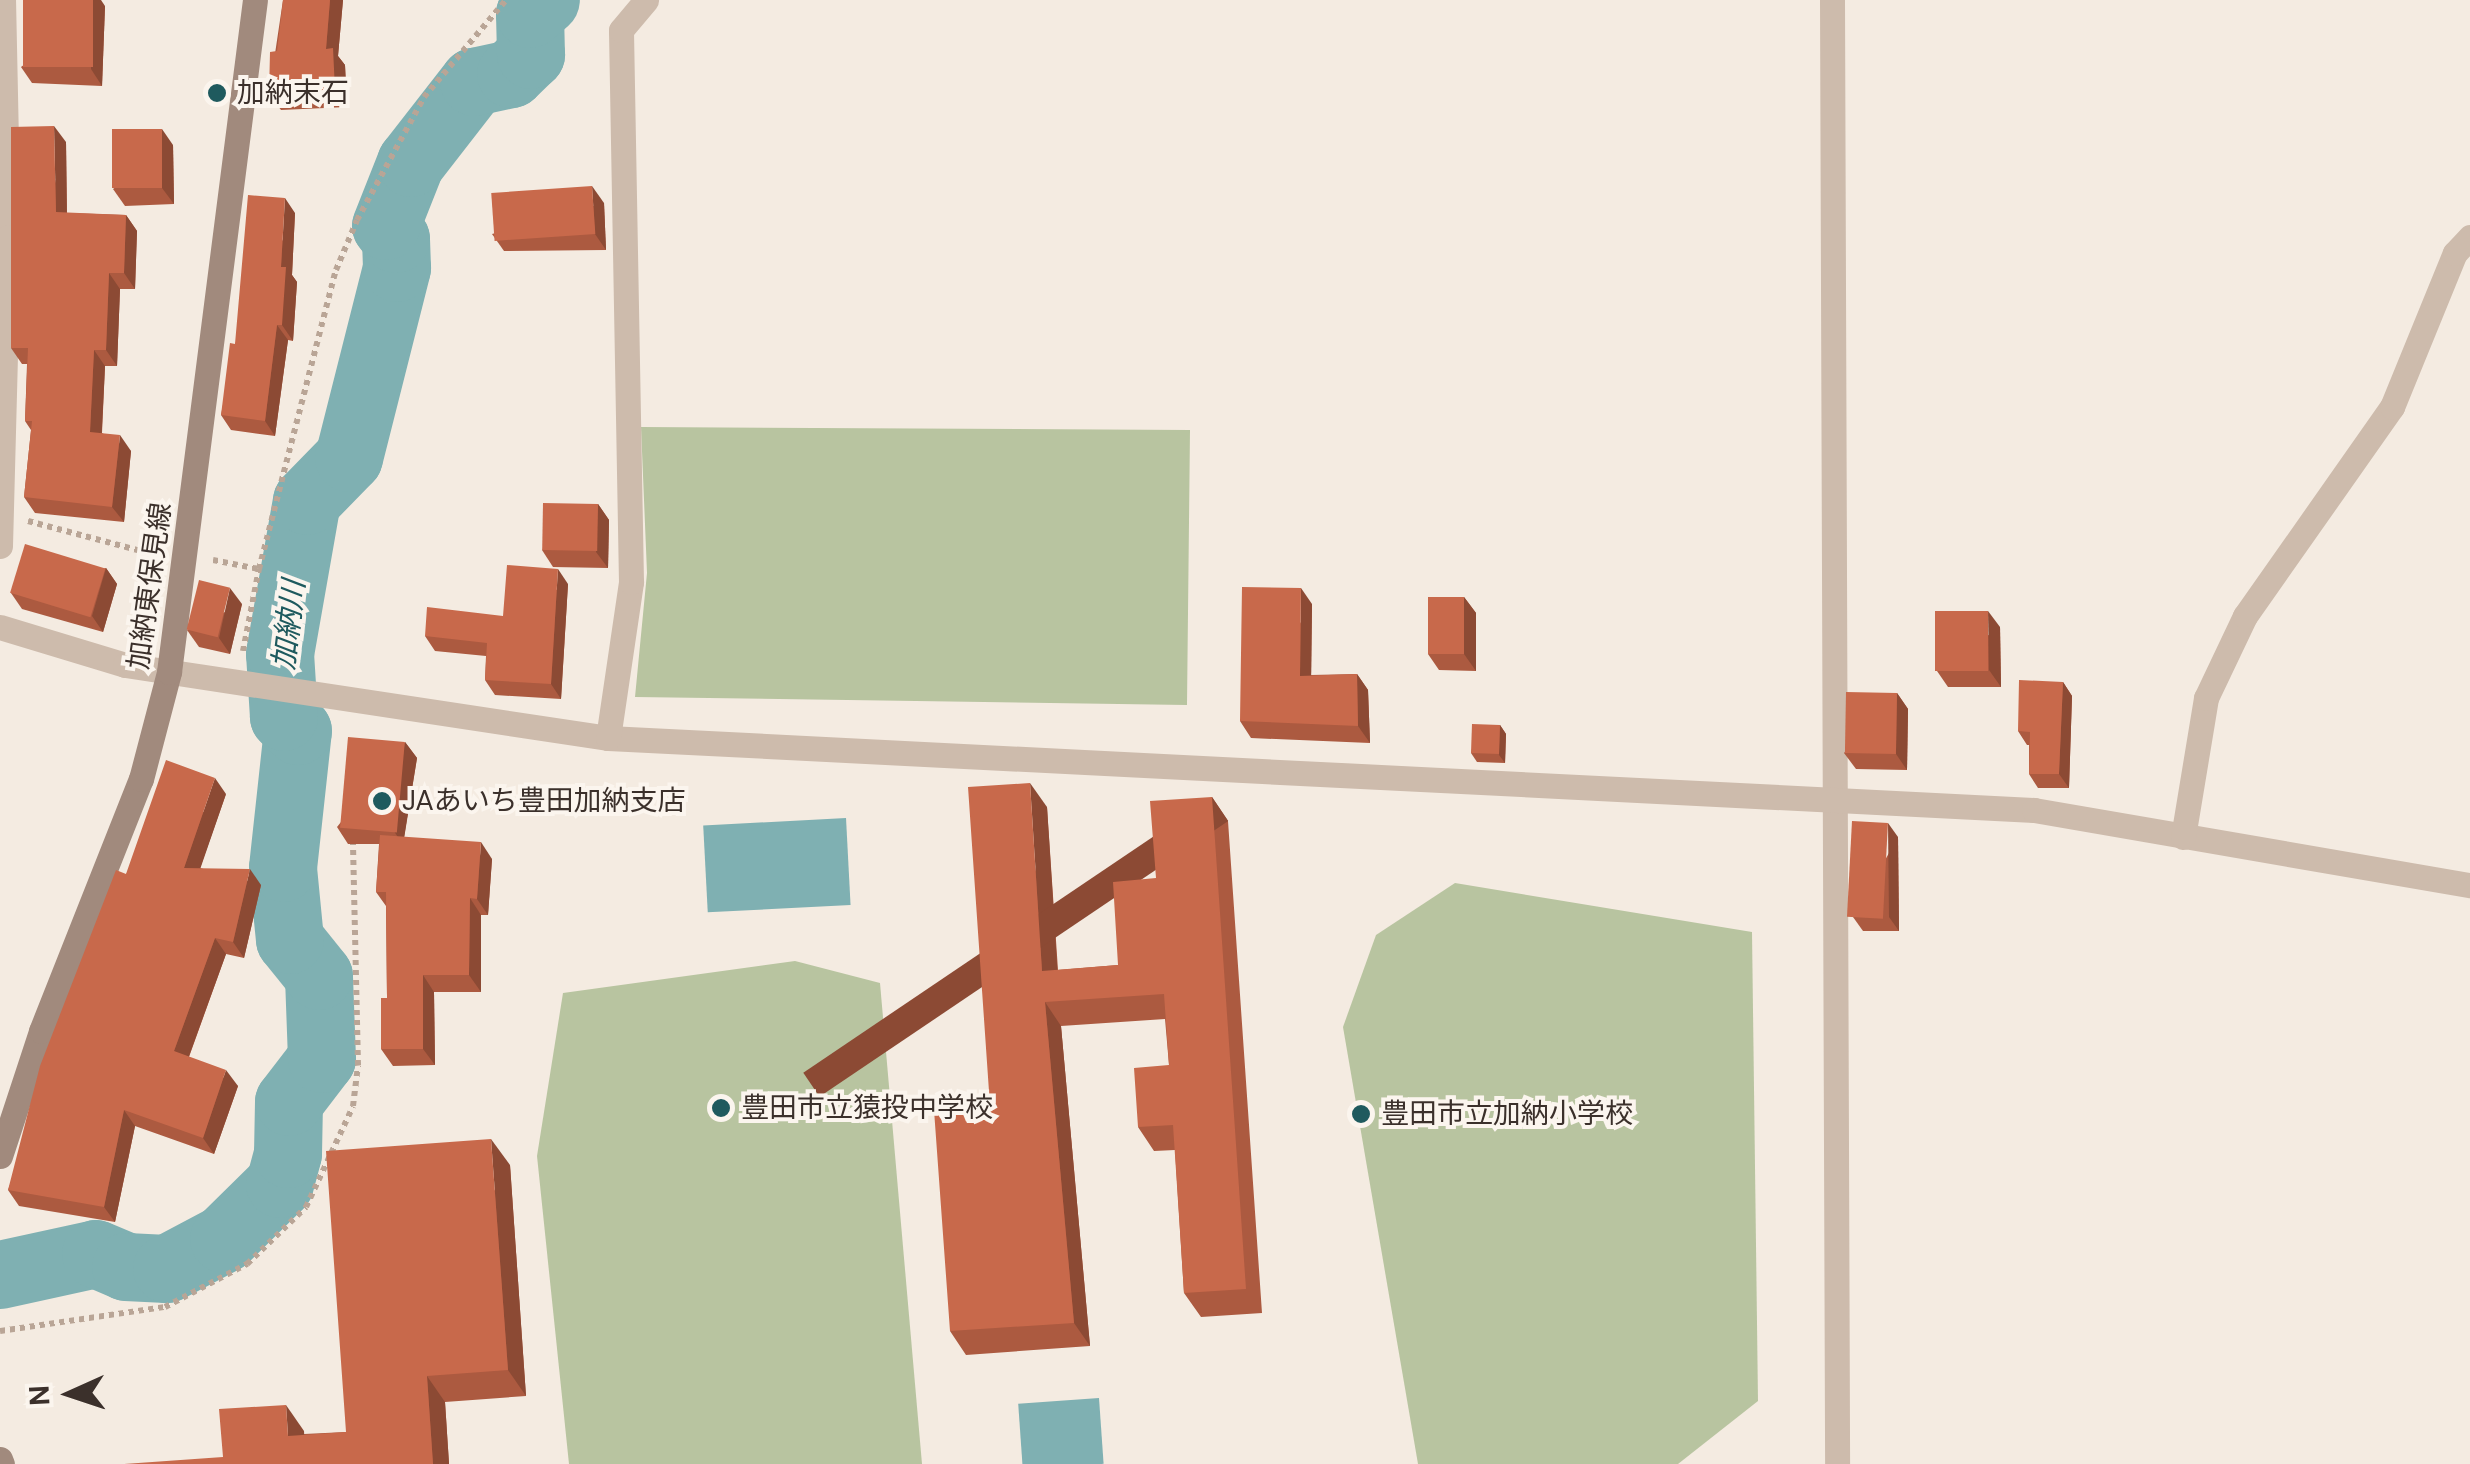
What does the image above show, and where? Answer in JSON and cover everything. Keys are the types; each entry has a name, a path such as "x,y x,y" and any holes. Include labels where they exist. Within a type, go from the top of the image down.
{"main road":[{"name":"加納東保見線","path":"0,1156 41,1031 141,779 169,672 186,560 219,248 255,0"}],"street":[{"path":"0,546 3,0"},
{"path":"608,738 631,582 621,30 646,0"},
{"path":"1832,0 1836,1464"},
{"path":"2183,837 2206,698 2245,616 2392,407 2455,253 2470,237"},
{"path":"0,627 169,672 608,738 2034,810 2470,885"}],"path":[{"path":"253,685 259,569 316,339 350,237 424,97 506,0"},
{"path":"3,514 109,546 259,569"},
{"path":"0,1331 165,1307 247,1264 306,1207 353,1106 358,1065 353,818"}],"green space":[{"path":"641,427 1190,430 1187,705 635,697 647,573"},
{"path":"1455,883 1752,932 1758,1401 1678,1464 1418,1464 1343,1027 1376,935"},
{"path":"795,961 880,983 922,1464 569,1464 537,1156 563,993"}],"water":[{"path":"846,818 851,905 708,912 703,825"},
{"path":"1099,1398 1104,1464 1022,1464 1018,1404"}],"building":[{"path":"23,0 93,0 93,67 23,67"},
{"path":"283,0 330,0 326,49 333,48 335,90 269,94 270,52 277,51"},
{"path":"54,126 56,212 126,215 124,273 109,273 106,350 94,350 90,432 120,435 112,507 24,497 32,421 25,421 28,348 11,348 11,127"},
{"path":"112,129 162,129 162,188 112,188"},
{"path":"592,186 595,234 495,241 491,193"},
{"path":"248,195 285,198 282,325 277,325 265,421 221,415 230,343 235,344"},
{"path":"543,503 598,504 597,551 542,550"},
{"path":"25,544 105,569 90,617 10,593"},
{"path":"507,565 558,569 551,684 485,680 487,643 425,636 427,607 503,616"},
{"path":"199,580 230,588 218,637 187,629"},
{"path":"1242,587 1301,588 1300,676 1357,674 1358,726 1240,721"},
{"path":"1428,597 1464,597 1464,654 1428,654"},
{"path":"1935,611 1988,611 1988,671 1935,671"},
{"path":"2019,680 2063,682 2059,774 2029,774 2030,732 2018,731"},
{"path":"1846,692 1897,693 1896,754 1845,753"},
{"path":"1472,724 1500,725 1499,754 1471,753"},
{"name":"JAあいち豊田加納支店","path":"348,737 405,742 397,833 340,828"},
{"path":"166,760 215,778 184,868 250,869 233,942 215,938 174,1051 226,1070 203,1138 124,1110 104,1207 8,1190 40,1066 116,870 126,874"},
{"path":"1030,783 1042,971 1118,965 1113,882 1156,878 1150,801 1212,797 1246,1289 1184,1293 1173,1125 1138,1127 1134,1068 1169,1065 1164,994 1045,1002 1074,1323 950,1331 934,1110 990,1106 968,787"},
{"path":"1852,821 1888,823 1883,919 1847,917"},
{"path":"380,835 481,842 477,899 470,898 469,975 423,975 423,1049 381,1049 381,998 387,998 386,892 376,892"},
{"path":"491,1139 508,1370 427,1376 433,1464 124,1464 223,1457 219,1409 286,1405 288,1436 346,1432 326,1151"}],"waterway":[{"name":"加納川","path":"0,1275 96,1254 126,1267 167,1269 224,1239 280,1184 288,1154 289,1102 322,1059 319,976 290,940 283,868 298,731 284,717 280,654 307,501 349,458 397,268 396,239 386,226 411,163 474,82 511,74 531,55 530,14 546,0"}],"place":[{"name":"加納末石","path":"217,93"},
{"name":"JAあいち豊田加納支店","path":"382,801"},
{"name":"豊田市立猿投中学校","path":"721,1108"},
{"name":"豊田市立加納小学校","path":"1361,1114"}]}
